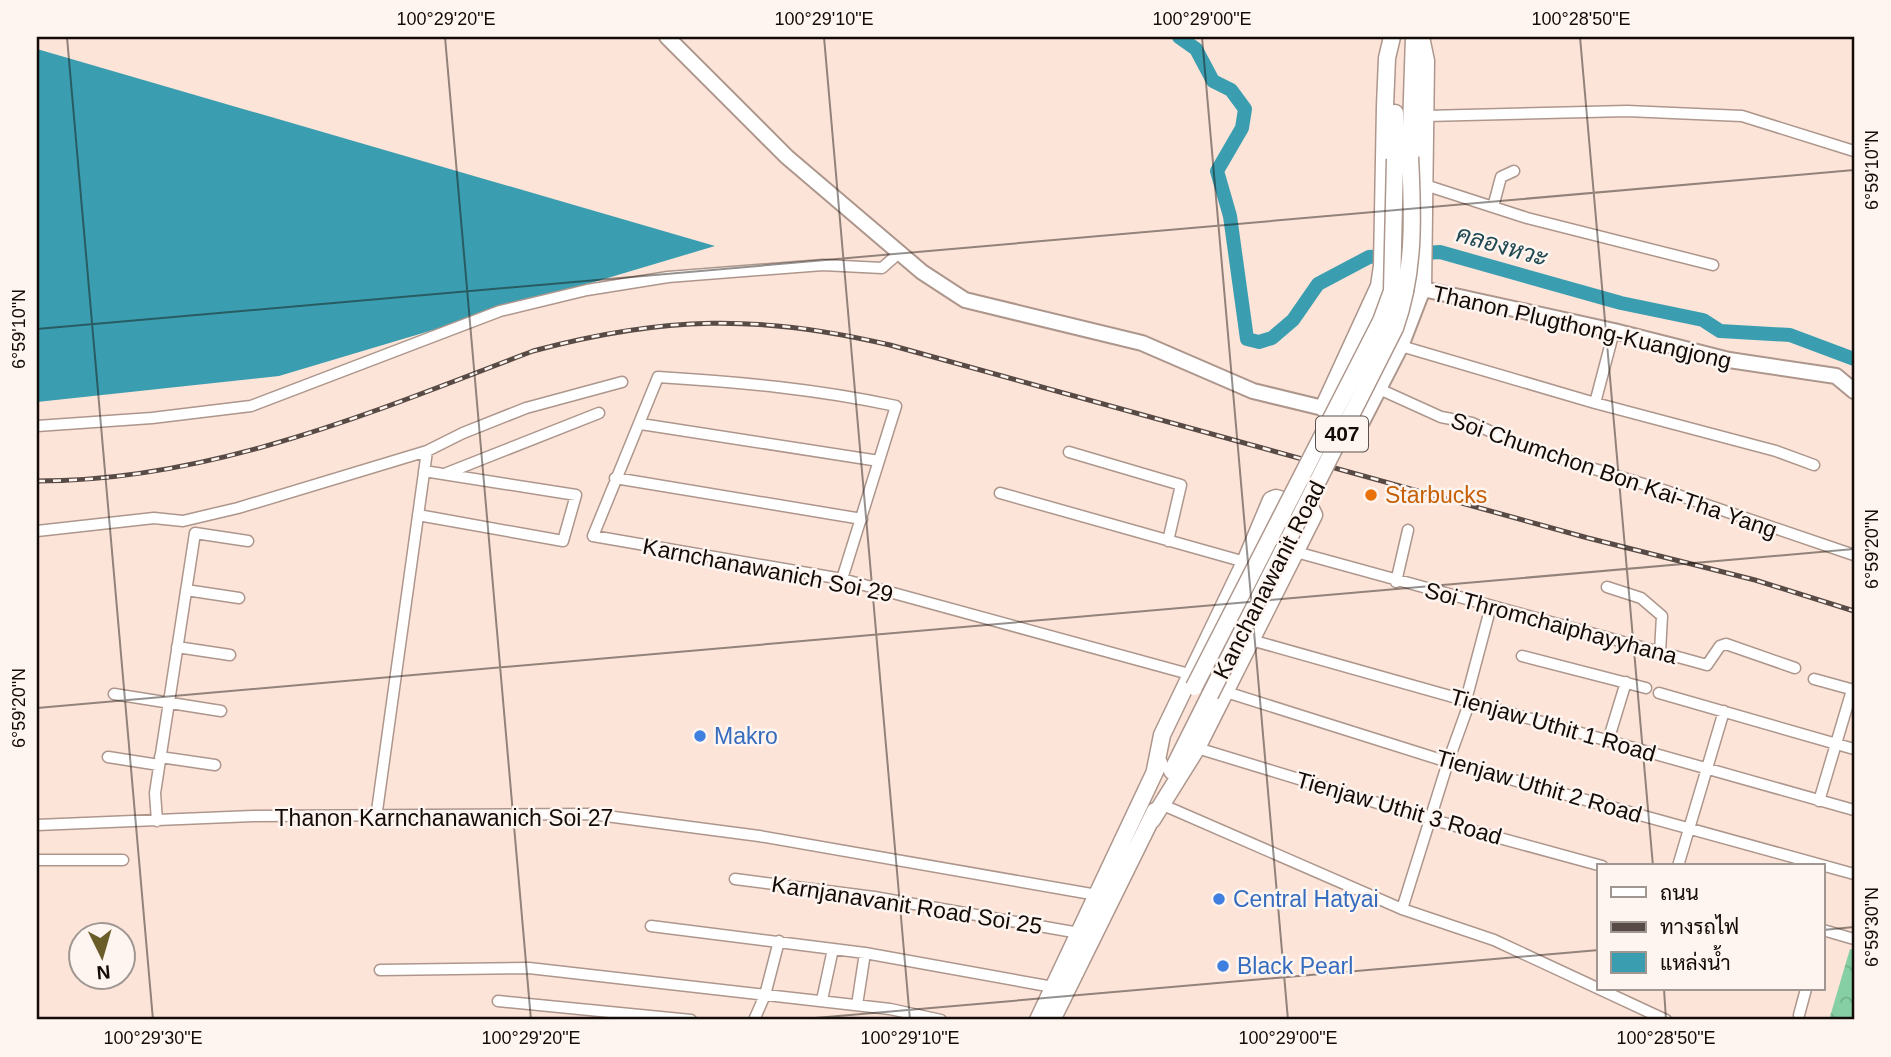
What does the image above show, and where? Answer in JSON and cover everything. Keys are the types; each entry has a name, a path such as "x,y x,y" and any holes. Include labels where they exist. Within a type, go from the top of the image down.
{"main road":[{"path":"1323,408 1379,286 1382,265 1387,58 1392,37"},
{"name":"Kanchanawanit Road","path":"1052,1020 1218,693 1395,328 1406,296 1412,262 1403,158 1398,37"},
{"name":"Kanchanawanit Road","path":"1038,1020 1155,770 1192,681 1381,321 1392,290 1414,37"},
{"path":"1421,37 1426,61 1423,289"},
{"path":"1152,820 1198,748 1218,693 1251,640 1296,552 1313,511 1274,498 1192,681"}],"street":[{"name":"Thanon Plugthong-Kuangjong","path":"667,37 787,158 900,253 965,300 1142,343 1253,391 1323,408 1362,422 1377,388 1401,346 1423,289 1614,331 1729,360 1836,376 1854,391"},
{"path":"1426,116 1637,111 1742,116 1854,151"},
{"path":"1493,207 1501,177 1514,170"},
{"path":"1425,186 1493,207 1713,265"},
{"path":"37,426 152,418 251,406 500,311 586,290 668,277 823,265 882,268 900,253"},
{"path":"1595,403 1614,331"},
{"path":"1401,346 1595,403 1776,451 1814,465"},
{"name":"Karnchanawanich Soi 29","path":"879,461 896,406 797,388 658,377 593,536 842,579 1192,681"},
{"path":"37,531 154,518 184,521 290,495 427,451 463,433 526,408 622,382"},
{"name":"Soi Chumchon Bon Kai-Tha Yang","path":"1377,388 1441,417 1472,423 1529,449 1663,490 1854,555"},
{"path":"445,474 599,413"},
{"path":"641,424 879,461 842,579"},
{"path":"376,818 427,451"},
{"path":"1069,452 1181,485 1168,541"},
{"path":"418,515 564,541 576,495 425,471"},
{"path":"615,478 862,519"},
{"path":"1000,493 1245,562"},
{"path":"1396,582 1408,530"},
{"path":"157,821 155,793 195,533 248,541"},
{"name":"Soi Thromchaiphayyhana","path":"1296,552 1396,582 1529,614 1708,665 1720,646 1728,644 1795,668"},
{"path":"1607,587 1641,598 1662,616 1660,652"},
{"path":"186,590 239,598"},
{"path":"1402,909 1468,701 1491,606"},
{"name":"Tienjaw Uthit 1 Road","path":"1251,640 1854,810"},
{"path":"177,647 230,654"},
{"path":"1522,656 1646,688"},
{"path":"1814,679 1853,690 1819,801"},
{"path":"1608,741 1626,682"},
{"path":"1659,692 1854,749"},
{"name":"Tienjaw Uthit 2 Road","path":"1218,693 1448,762 1818,864"},
{"path":"114,694 221,710"},
{"path":"1679,864 1724,711"},
{"name":"Tienjaw Uthit 3 Road","path":"1198,748 1430,819 1597,865"},
{"path":"108,757 215,765"},
{"path":"1163,805 1402,909 1494,940 1597,988"},
{"name":"Thanon Karnchanawanich Soi 27","path":"37,825 253,817 591,814 759,836 1097,895"},
{"path":"37,860 123,860"},
{"name":"Tienjaw Uthit 2 Road","path":"1825,866 1854,874"},
{"name":"Karnjanavanit Road Soi 25","path":"735,879 874,897 1079,933"},
{"path":"651,926 866,953 1053,988"},
{"path":"1825,931 1854,939"},
{"path":"754,1020 765,995 779,941"},
{"path":"822,1000 833,949"},
{"path":"857,1005 866,953"},
{"path":"380,970 529,968 822,1000 941,1020"},
{"path":"1602,990 1666,1020"},
{"path":"1799,1015 1806,990"},
{"path":"498,1001 691,1020"}],"green space":[{"path":"1850,949 1854,950 1854,1020 1829,1020"}],"water":[{"path":"37,49 715,246 279,376 37,402"}],"waterway":[{"name":"คลองหวะ","path":"1179,37 1196,49 1213,81 1231,90 1245,109 1242,128 1217,171 1230,216 1247,339 1259,342 1272,338 1293,320 1318,284 1369,257 1440,252 1621,303 1703,320 1720,331 1790,335 1854,359"}],"railway":[{"path":"37,481 102,478 228,456 352,419 533,351 580,339 669,326 754,324 797,328 890,345 1588,538 1755,580 1854,611"}],"place":[{"name":"Starbucks","path":"1371,495"},
{"name":"Makro","path":"700,736"},
{"name":"Central Hatyai","path":"1219,899"},
{"name":"Black Pearl","path":"1223,966"}]}
